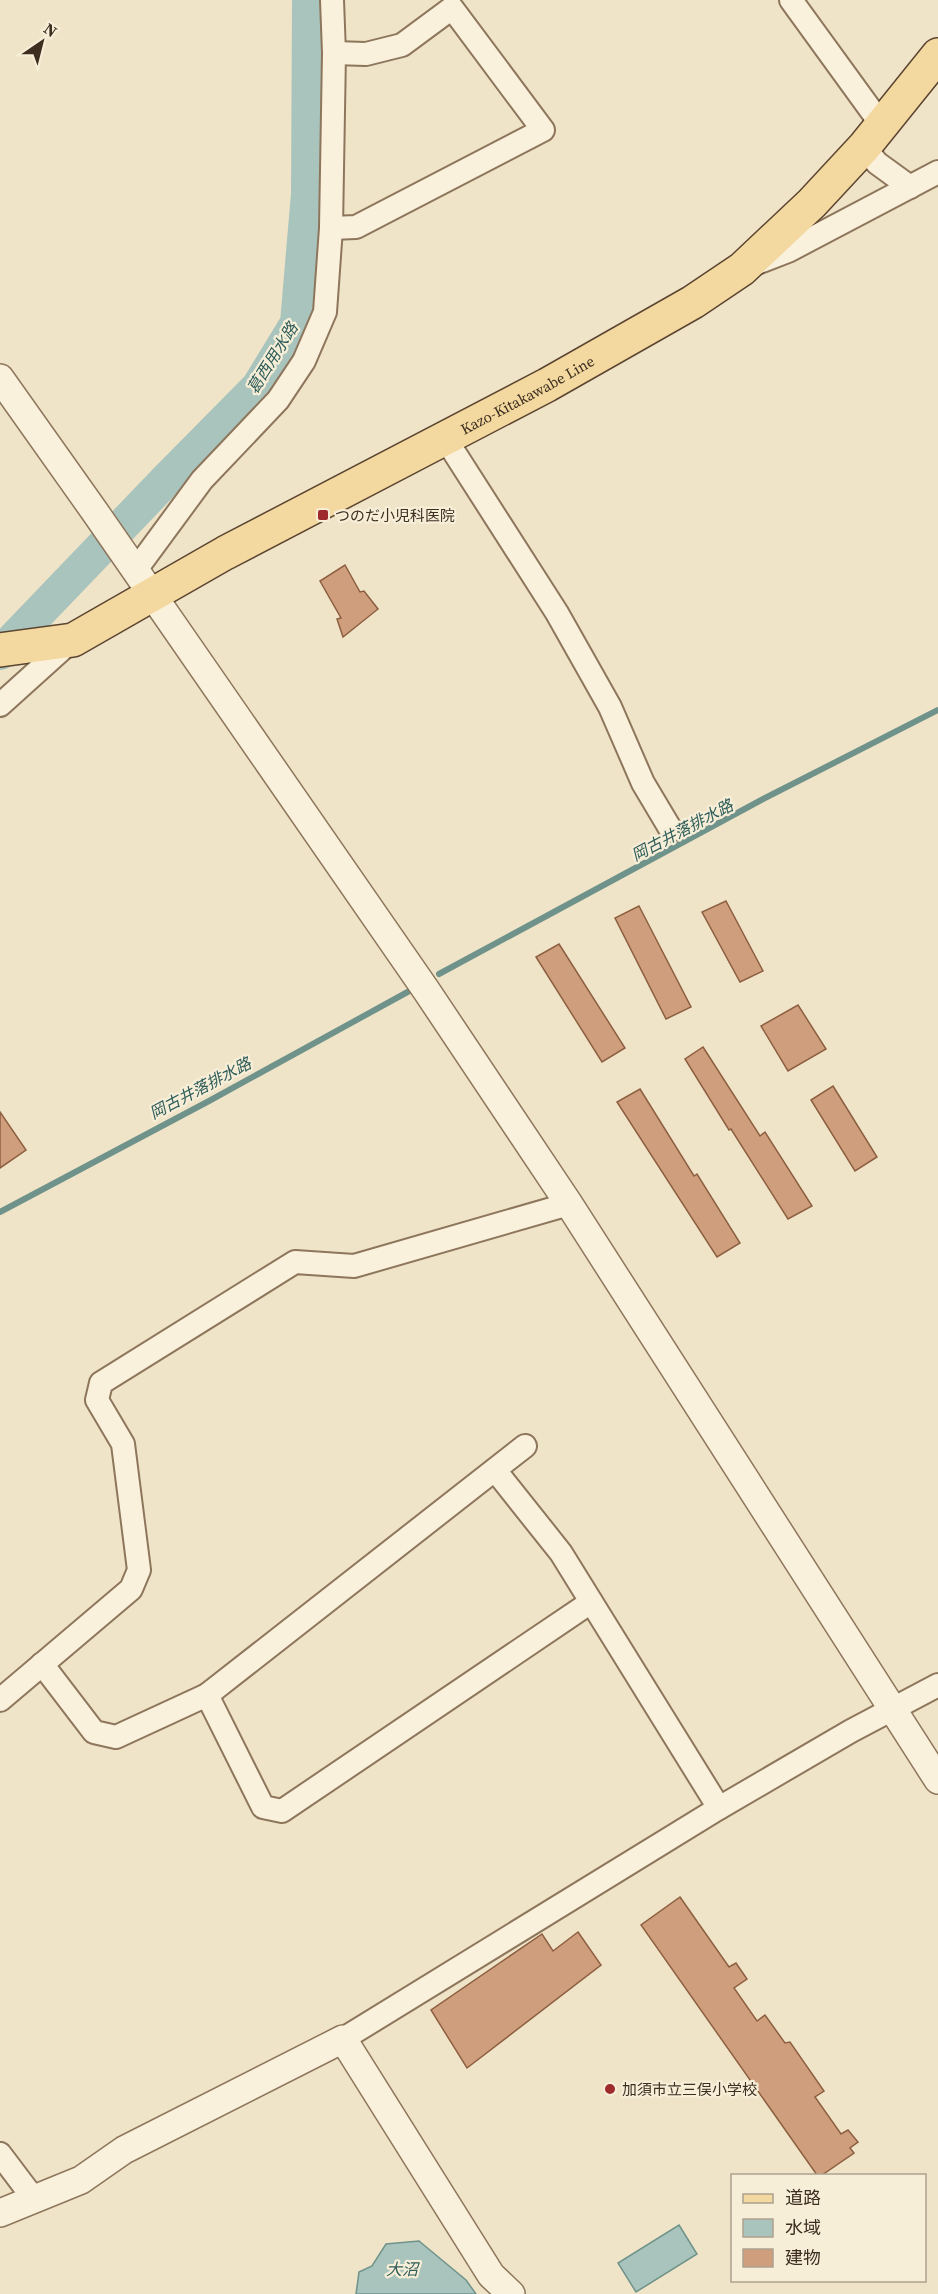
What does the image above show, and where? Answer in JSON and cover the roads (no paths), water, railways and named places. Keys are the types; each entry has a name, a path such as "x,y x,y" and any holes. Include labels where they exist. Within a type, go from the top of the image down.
{"main road":[{"name":"Kazo-Kitakawabe Line","path":"60,642 143,582 445,438 547,385 693,302 742,269 804,210 872,135 938,55"},
{"path":"0,650 60,642"}],"street":[{"path":"143,582 188,497 278,400 304,361 325,312 331,228 334,52 332,0"},
{"path":"791,0 872,135 878,163 910,187"},
{"path":"331,228 356,227 543,130 452,9 402,45 366,54 334,52"},
{"path":"742,269 788,251 938,172"},
{"path":"0,378 421,983 569,1204 938,1780"},
{"path":"445,438 557,613 610,707 643,783 672,830"},
{"path":"0,705 60,642"},
{"path":"0,1700 131,1589 139,1570 123,1444 97,1400 101,1383 295,1262 354,1266 569,1204"},
{"path":"42,1664 94,1731 116,1737 207,1695 525,1446"},
{"path":"495,1470 561,1553 719,1808"},
{"path":"207,1695 263,1807 282,1810 591,1602"},
{"path":"0,2213 81,2180 124,2150 343,2038 719,1808 851,1731 938,1685"},
{"path":"343,2038 491,2275 511,2294"},
{"path":"0,2154 34,2199"}],"water":[{"path":"679,2225 697,2254 636,2292 618,2263"},
{"name":"大沼","path":"419,2241 466,2280 476,2294 356,2294 359,2272 372,2266 386,2244"}],"waterway":[{"name":"葛西用水路","path":"0,653 258,387 297,323 308,194 309,0"},
{"name":"岡古井落排水路","path":"439,974 765,798 938,710"},
{"name":"岡古井落排水路","path":"0,1212 413,989"}],"place":[{"name":"つのだ小児科医院","path":"323,515"},
{"name":"加須市立三俣小学校","path":"610,2089"}]}
